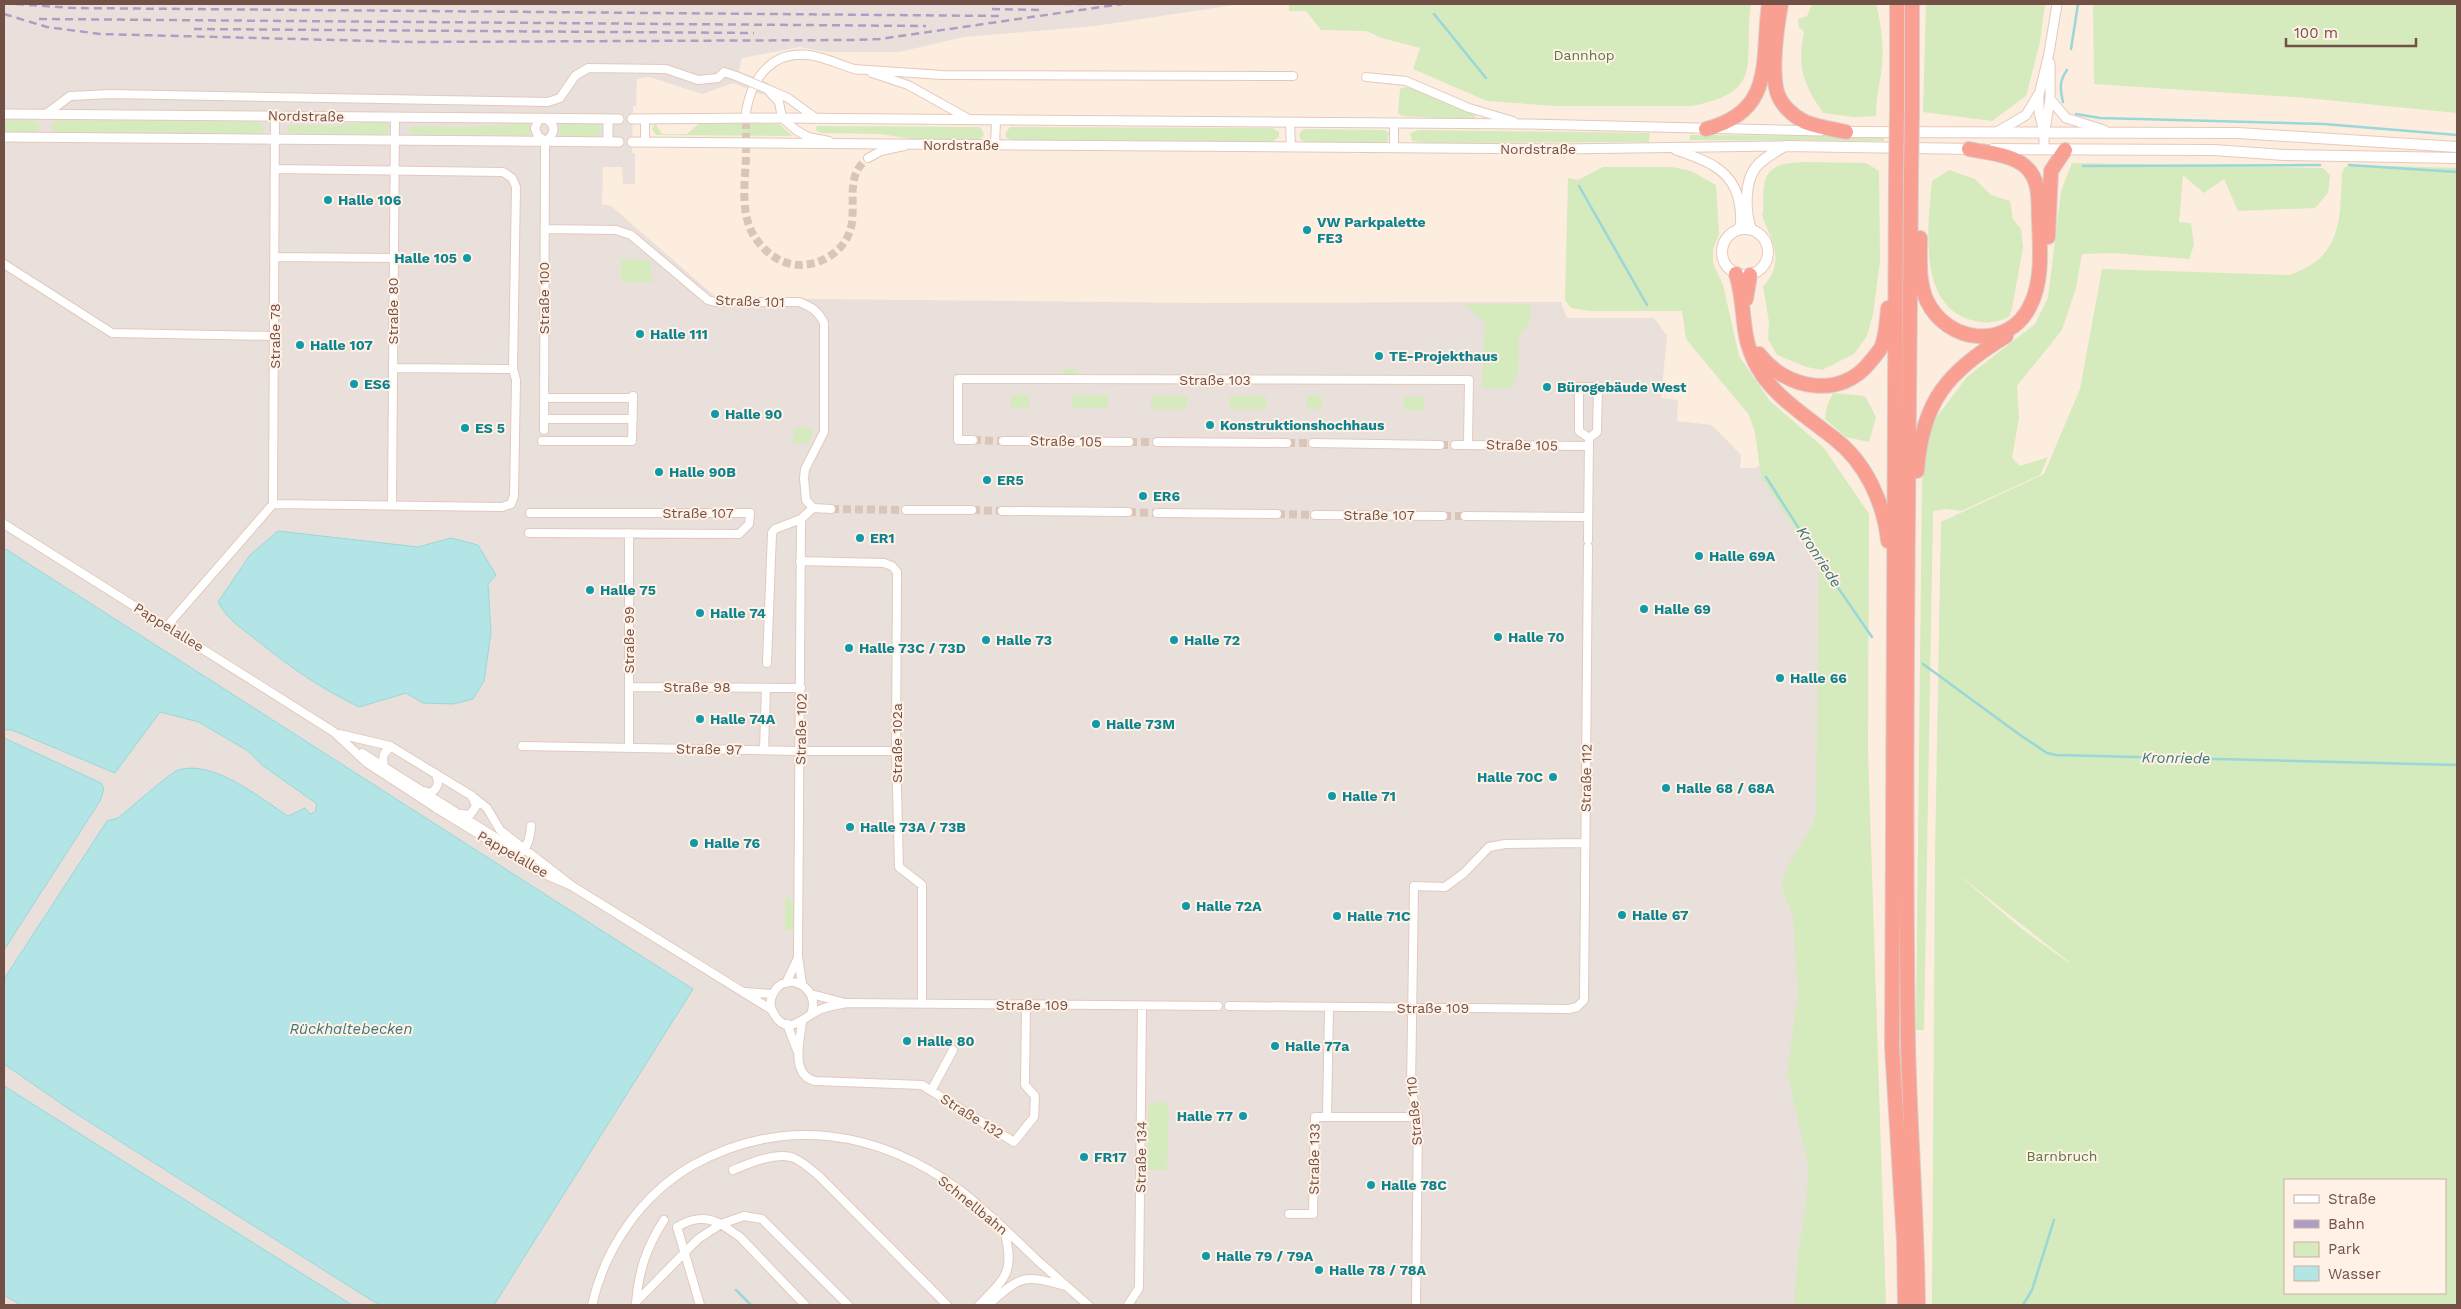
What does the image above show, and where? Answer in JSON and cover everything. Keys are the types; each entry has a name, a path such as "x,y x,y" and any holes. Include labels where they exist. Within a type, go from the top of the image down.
{"highway":[{"path":"1706,129 1735,118 1752,100 1764,70 1769,4"},
{"path":"1781,4 1775,69 1777,92 1782,102 1790,112 1804,121 1846,132"},
{"path":"1888,4 1891,38 1897,66"},
{"path":"1897,4 1892,1047 1904,1242 1905,1305"},
{"path":"1912,4 1908,518 1908,1046 1918,1305"},
{"path":"1911,173 1918,190 1921,285 1926,301 1941,321 1960,333 1973,337 1998,334 2019,321 2029,308 2036,291 2039,248 2038,185 2026,167 2015,159 1969,149"},
{"path":"1908,518 1915,505 1918,453 1926,421 1935,400 1956,371 1967,361 2022,324 2034,310 2044,292 2050,177 2053,166 2065,150"},
{"path":"1743,274 1749,328 1758,353 1768,366 1780,375 1810,387 1831,385 1850,379 1865,368 1881,348 1886,330 1888,285 1896,267"},
{"path":"1743,274 1747,342 1763,376 1777,393 1837,440 1853,456 1873,488 1886,523 1888,596 1895,644"}],"main road":[{"path":"1846,132 2238,133 2457,147"},
{"path":"1751,230 1748,222 1749,180 1755,168 1763,160 1785,146 2214,150 2284,155 2457,158"},
{"path":"1739,229 1751,230 1764,239 1768,254 1762,268 1743,274 1724,263 1722,252 1727,237 1739,229"}],"street":[{"path":"1996,133 2026,115 2038,95 2049,53 2057,4"},
{"path":"2044,149 2044,133 2050,99 2049,53"},
{"path":"746,112 750,93 758,76 769,66 784,58 813,56 908,85 973,121"},
{"path":"45,115 70,96 110,94 548,102 560,98 574,76 588,68 666,69 698,80 718,78 724,72 788,98 817,119"},
{"path":"854,69 940,74 1293,76"},
{"name":"Nordstraße","path":"1366,77 1406,81 1477,111 1500,119 1529,124"},
{"path":"766,89 779,102 782,118 808,136 840,143"},
{"path":"2038,95 2039,112 2044,133"},
{"path":"2050,99 2059,111 2071,120 2112,133"},
{"path":"4,108 22,114"},
{"name":"Nordstraße","path":"4,114 620,119"},
{"name":"Straße 78","path":"273,504 275,116"},
{"name":"Straße 80","path":"392,505 395,117"},
{"path":"544,118 552,122 554,128 550,137 545,141 538,136 535,128 539,120 544,118"},
{"name":"Nordstraße","path":"632,119 782,118 1529,124 1846,132"},
{"path":"608,119 608,142"},
{"path":"645,119 645,142"},
{"path":"995,145 996,121"},
{"path":"1290,122 1291,147"},
{"path":"1394,123 1394,148"},
{"name":"Nordstraße","path":"4,137 619,142"},
{"name":"Straße 100","path":"544,430 545,141"},
{"name":"Nordstraße","path":"632,142 1394,148 1785,146"},
{"path":"868,158 881,151 914,144"},
{"path":"1669,148 1705,161 1728,176 1736,187 1740,204 1742,222 1739,229"},
{"path":"167,626 273,504 502,507 511,504 514,496 516,380 513,369 516,187 512,178 503,172 275,169"},
{"name":"Straße 101","path":"545,229 616,230 631,235 708,300 715,302 799,302 811,306 820,314 824,323 822,438 805,469 803,489 806,500 813,508"},
{"path":"275,257 393,258"},
{"path":"4,264 112,333 275,336"},
{"path":"394,368 513,369"},
{"name":"Straße 103","path":"973,440 961,440 958,379 1469,380 1468,445"},
{"path":"1579,387 1598,387 1597,432 1589,442 1578,431 1579,387"},
{"path":"542,441 632,441 633,397 544,398"},
{"path":"544,419 633,419"},
{"name":"Straße 105","path":"1002,441 1129,442"},
{"path":"1157,442 1287,443"},
{"name":"Straße 105","path":"1455,445 1589,442"},
{"name":"Straße 112","path":"1577,1007 1584,1000 1585,992 1589,442"},
{"path":"1313,443 1440,445"},
{"path":"768,663 771,538 775,529 801,519 813,508 831,510"},
{"path":"906,510 972,510"},
{"path":"1002,511 1128,512"},
{"name":"Straße 107","path":"529,533 739,534 749,524 750,513 530,513"},
{"path":"1156,513 1277,514"},
{"name":"Straße 107","path":"1315,515 1443,516"},
{"path":"1465,516 1588,517"},
{"name":"Straße 102","path":"801,519 798,956 802,984"},
{"name":"Pappelallee","path":"4,524 334,732 368,763 436,808 542,873 572,886"},
{"name":"Straße 99","path":"629,533 629,748"},
{"name":"Straße 102a","path":"800,562 884,563 892,566 897,572 896,751 899,867 922,885 922,1004"},
{"name":"Straße 98","path":"629,687 801,688"},
{"path":"764,750 766,688"},
{"name":"Pappelallee","path":"334,732 391,747 472,796 488,808 500,830 572,886 772,1010"},
{"name":"Straße 97","path":"522,746 896,751"},
{"path":"351,747 517,851 522,852 525,848 530,838 531,826"},
{"path":"384,766 382,758 385,750 391,747"},
{"path":"422,790 431,793 436,789 439,782 436,774"},
{"path":"459,814 470,815 476,806 472,796"},
{"name":"Straße 110","path":"1416,1305 1418,1117 1411,1090 1414,886 1445,887 1464,873 1489,847 1505,844 1586,842"},
{"name":"Straße 102","path":"786,983 798,956"},
{"path":"811,1014 813,1004 811,994 802,984 786,983 779,986 772,994 772,1010 778,1019 787,1024 802,1022 819,1009 847,1003"},
{"path":"740,991 772,994"},
{"path":"811,994 847,1003"},
{"name":"Straße 109","path":"847,1003 1218,1006"},
{"name":"Straße 132","path":"932,1091 1014,1142 1034,1117 1035,1096 1025,1085 1026,1005"},
{"name":"Straße 134","path":"1128,1305 1139,1288 1142,1006"},
{"name":"Straße 109","path":"1228,1006 1563,1009 1577,1007"},
{"name":"Straße 133","path":"1327,1117 1329,1007"},
{"path":"798,1052 802,1022"},
{"path":"787,1024 798,1052 802,1074 810,1080 922,1085 932,1091 953,1050"},
{"name":"Straße 133","path":"1289,1214 1313,1214 1314,1116 1418,1117"},
{"name":"Schnellbahn","path":"592,1305 606,1260 619,1237 640,1210 661,1188 686,1169 717,1152 745,1142 779,1136 809,1134 842,1137 872,1143 896,1153 935,1174 962,1192 1088,1305"},
{"path":"733,1170 755,1160 787,1157 807,1166 947,1305"},
{"path":"636,1304 698,1239 721,1224 744,1216 762,1219 848,1305"},
{"path":"700,1305 677,1227 690,1219 710,1218 740,1237 805,1305"},
{"path":"636,1304 642,1266 650,1242 664,1220"},
{"path":"979,1305 1003,1281 1010,1254 1004,1230"},
{"path":"988,1305 1014,1282 1025,1278 1068,1287"}],"shaded area":[{"path":"4,4 1241,4 1095,26 964,37 899,52 827,52 800,47 742,58 739,71 769,83 763,95 733,83 702,94 649,77 637,79 636,106 633,106 632,153 635,154 635,184 623,184 622,167 603,167 602,204 611,206 717,298 1202,303 1561,302 1567,318 1654,318 1667,336 1661,398 1678,400 1677,421 1712,425 1741,455 1740,468 1754,468 1811,444 1866,531 1868,560 1867,665 1872,1305 4,1305"}],"green space":[{"name":"Dannhop","path":"1289,4 1751,4 1748,58 1746,71 1741,83 1732,92 1715,100 1691,106 1555,106 1487,101 1413,69 1420,48 1382,38 1366,31 1321,30 1306,11 1289,11"},
{"path":"1812,4 1876,4 1881,26 1883,50 1876,116 1854,117 1823,113 1811,93 1803,75 1801,56 1804,32 1799,27 1798,19 1807,16"},
{"path":"1926,4 2045,4 2040,42 2026,96 1992,121 1923,112"},
{"path":"2093,4 2457,4 2457,113 2307,98 2094,84"},
{"path":"1405,87 1432,94 1474,115 1476,118 1472,120 1402,116 1398,113 1400,89"},
{"path":"35,120 40,126 36,133 4,132 4,121"},
{"path":"57,120 258,122 263,126 263,132 259,135 58,133 53,131 51,126"},
{"path":"378,121 389,124 388,132 385,134 291,133 286,130 291,125 336,126"},
{"path":"655,123 662,134 687,134 700,123 779,124 793,136 656,135 652,129"},
{"path":"528,124 530,135 412,134 408,131 412,126 468,127"},
{"path":"562,124 598,124 602,132 596,137 562,136 557,130"},
{"path":"817,126 980,127 984,134 982,138 977,140 911,139 881,134 821,133 816,130"},
{"path":"1010,127 1272,128 1279,132 1279,137 1272,142 1012,140 1007,138 1005,134"},
{"path":"1302,130 1385,130 1389,133 1387,142 1383,143 1307,142 1301,140 1299,135"},
{"path":"1419,130 1650,133 1649,142 1426,143 1412,141 1410,133"},
{"path":"1690,135 1884,136 1884,141 1690,140"},
{"path":"1804,162 1866,163 1879,171 1880,261 1873,314 1867,336 1854,354 1822,370 1807,367 1777,355 1768,339 1769,322 1763,286 1774,269 1775,260 1773,243 1762,216 1763,189 1766,178 1774,168 1785,164"},
{"path":"2072,163 2323,168 2330,175 2328,193 2315,208 2238,211 2224,179 2204,193 2183,175 2179,222 2191,223 2194,245 2189,259 2113,253 2082,254 2076,288 2062,330 2017,386 2019,418 2012,458 2020,466 2048,457 2040,475 1961,511 1946,509 1933,511 1924,1030 1916,1030 1922,483 1927,440 1936,418 1967,377 2035,324 2048,298 2061,191"},
{"name":"Barnbruch","path":"2352,165 2457,168 2457,1305 1932,1305 1935,856 1941,522 2044,474 2080,389 2102,269 2289,275 2319,258 2329,247 2335,235 2338,222 2342,173 2345,167","holes":["1955,872 2069,962 2022,929"]},
{"path":"1603,167 1672,167 1691,171 1716,185 1719,234 1713,249 1713,263 1723,285 1739,356 1770,401 1824,448 1869,514 1868,750 1886,1305 1794,1305 1798,1255 1807,1197 1808,1163 1787,1073 1798,994 1793,917 1783,891 1782,882 1788,865 1814,822 1816,812 1819,571 1815,560 1761,477 1755,432 1749,415 1686,339 1682,311 1589,311 1571,308 1565,300 1568,178 1578,180"},
{"path":"1949,170 1975,179 1991,195 2010,201 2013,219 2021,229 2023,248 2012,308 2009,317 2004,319 1995,322 1981,322 1971,320 1954,312 1942,298 1934,281 1928,240 1932,181"},
{"path":"621,259 650,260 652,282 621,282"},
{"path":"1464,304 1531,304 1531,320 1519,337 1518,372 1512,388 1482,388 1485,323"},
{"path":"1063,369 1077,369 1077,377 1063,377"},
{"path":"1833,393 1865,396 1876,417 1869,442 1846,437 1825,419 1827,406"},
{"path":"1011,395 1029,395 1029,408 1011,408"},
{"path":"1073,395 1108,395 1108,408 1072,408"},
{"path":"1307,395 1321,395 1322,409 1307,409"},
{"path":"1151,396 1187,396 1187,409 1151,409"},
{"path":"1230,396 1266,396 1266,409 1230,409"},
{"path":"1404,397 1424,397 1424,410 1404,410"},
{"path":"794,428 813,428 813,436 808,443 793,443"},
{"path":"785,896 794,901 793,930 785,930"},
{"path":"1158,1101 1164,1102 1169,1108 1167,1170 1147,1170 1148,1107"}],"water":[{"path":"278,531 418,547 451,538 478,545 496,575 488,584 491,632 484,681 473,699 453,704 423,703 406,693 359,707 307,678 236,624 218,602 250,555"},
{"name":"Rückhaltebecken","path":"4,548 693,989 494,1305 379,1305 72,1111 4,1064 4,979 107,821 118,818 158,784 178,770 192,768 206,770 236,782 288,816 305,808 310,814 315,812 317,804 262,765 248,751 199,722 160,712 115,773 12,730 4,730"},
{"path":"4,738 101,783 104,789 100,801 4,950"},
{"path":"4,1086 352,1305 21,1305 4,1295"}],"waterway":[{"path":"2071,49 2078,4"},
{"name":"Kronriede","path":"1434,14 1486,78"},
{"path":"2063,102 2061,85 2067,70"},
{"path":"2076,114 2100,118 2324,124 2457,135"},
{"path":"2083,166 2320,165"},
{"path":"2349,165 2457,172"},
{"name":"Kronriede","path":"1579,186 1647,305"},
{"name":"Kronriede","path":"1766,477 1821,563 1872,637"},
{"name":"Kronriede","path":"1923,664 2020,735 2047,753 2056,755 2457,765"},
{"path":"2023,1305 2032,1290 2054,1220"},
{"path":"736,1290 751,1305"}],"tunnel":[{"path":"746,114 746,153"},
{"path":"746,157 745,208 754,236 763,248 774,257 787,263 801,265 827,258 846,239 852,222 854,179 861,165 868,158"},
{"path":"973,440 1003,441"},
{"path":"1129,442 1157,442"},
{"path":"1287,443 1313,443"},
{"path":"1440,445 1455,445"},
{"path":"831,509 906,510"},
{"path":"972,510 1002,511"},
{"path":"1128,512 1157,513"},
{"path":"1277,514 1315,515"},
{"path":"1443,516 1465,516"}],"railway":[{"path":"16,4 73,8 1003,16"},
{"path":"1063,4 1084,4"},
{"path":"4,14 47,27 100,34 414,42 854,40 880,39 1122,4"},
{"path":"992,9 1040,10"},
{"path":"39,19 926,26"},
{"path":"194,29 754,33"}],"place":[{"name":"Halle 106","path":"328,200"},
{"name":"VW Parkpalette FE3","path":"1307,230"},
{"name":"Halle 105","path":"467,258"},
{"name":"Halle 111","path":"640,334"},
{"name":"Halle 107","path":"300,345"},
{"name":"TE-Projekthaus","path":"1379,356"},
{"name":"ES6","path":"354,384"},
{"name":"Bürogebäude West","path":"1547,387"},
{"name":"Halle 90","path":"715,414"},
{"name":"Konstruktionshochhaus","path":"1210,425"},
{"name":"ES 5","path":"465,428"},
{"name":"Halle 90B","path":"659,472"},
{"name":"ER5","path":"987,480"},
{"name":"ER6","path":"1143,496"},
{"name":"ER1","path":"860,538"},
{"name":"Halle 69A","path":"1699,556"},
{"name":"Halle 75","path":"590,590"},
{"name":"Halle 69","path":"1644,609"},
{"name":"Halle 74","path":"700,613"},
{"name":"Halle 70","path":"1498,637"},
{"name":"Halle 73","path":"986,640"},
{"name":"Halle 72","path":"1174,640"},
{"name":"Halle 73C / 73D","path":"849,648"},
{"name":"Halle 66","path":"1780,678"},
{"name":"Halle 74A","path":"700,719"},
{"name":"Halle 73M","path":"1096,724"},
{"name":"Halle 70C","path":"1553,777"},
{"name":"Halle 68 / 68A","path":"1666,788"},
{"name":"Halle 71","path":"1332,796"},
{"name":"Halle 73A / 73B","path":"850,827"},
{"name":"Halle 76","path":"694,843"},
{"name":"Halle 72A","path":"1186,906"},
{"name":"Halle 67","path":"1622,915"},
{"name":"Halle 71C","path":"1337,916"},
{"name":"Halle 80","path":"907,1041"},
{"name":"Halle 77a","path":"1275,1046"},
{"name":"Halle 77","path":"1243,1116"},
{"name":"FR17","path":"1084,1157"},
{"name":"Halle 78C","path":"1371,1185"},
{"name":"Halle 79 / 79A","path":"1206,1256"},
{"name":"Halle 78 / 78A","path":"1319,1270"}]}
